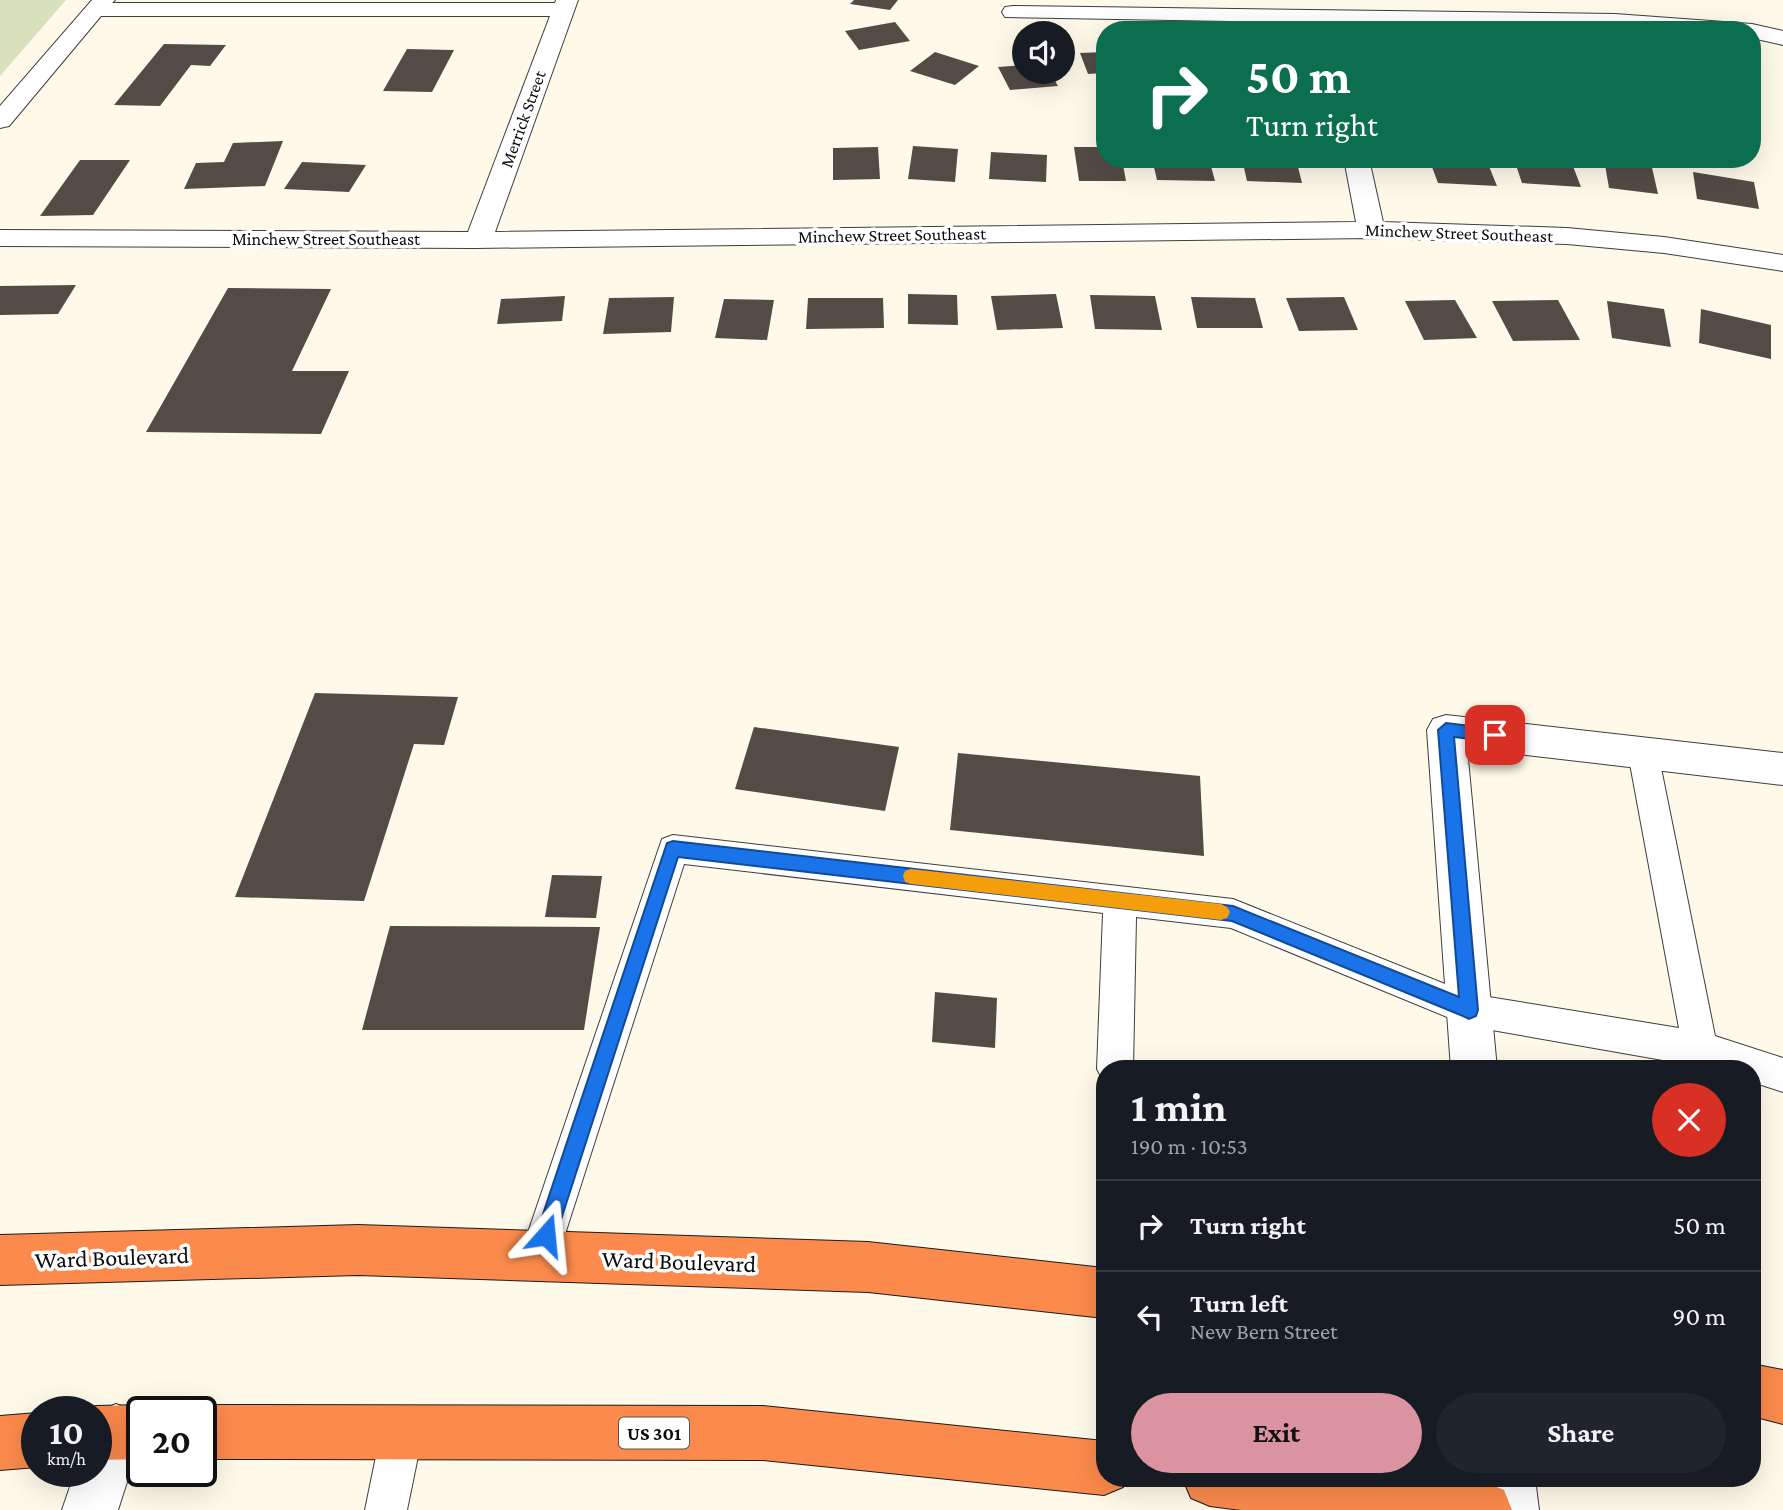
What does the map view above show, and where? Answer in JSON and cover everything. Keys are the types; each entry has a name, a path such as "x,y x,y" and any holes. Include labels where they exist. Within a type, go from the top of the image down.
{"highway":[{"name":"Ward Boulevard","path":"0,1260 358,1250 868,1267 1096,1292"},
{"path":"1761,1392 1783,1397"},
{"name":"US 301","path":"217,1432 763,1433 1096,1467"},
{"path":"0,1443 21,1441"},
{"path":"1281,1487 1484,1510"}],"street":[{"path":"0,121 99,5 565,5"},
{"name":"Merrick Street","path":"479,239 565,5"},
{"path":"1013,12 1256,21"},
{"path":"1761,33 1783,38"},
{"path":"1358,168 1371,230"},
{"name":"Minchew Street Southeast","path":"0,238 479,239 1371,230 1567,236 1664,244 1783,263"},
{"path":"1473,1060 1446,730 1783,769"},
{"path":"90,1510 118,1432"},
{"path":"1509,1487 1511,1510"}],"lane":[{"path":"1643,753 1700,1048"},
{"path":"539,1256 673,849 1233,914 1469,1010 1700,1048 1738,1060"},
{"path":"1115,1060 1120,901"},
{"path":"1761,1067 1783,1074"},
{"path":"386,1510 402,1433"}],"green space":[{"path":"0,0 66,0 0,76"}],"building":[{"path":"854,0 898,0 890,10 850,4"},
{"path":"895,22 910,41 859,50 845,31"},
{"path":"164,44 226,45 210,66 191,65 160,106 114,105"},
{"path":"407,49 454,50 432,92 383,91"},
{"path":"935,52 979,66 955,85 910,71"},
{"path":"1096,52 1096,74 1088,74 1080,53"},
{"path":"1012,66 1012,84 1058,86 1010,90 998,67"},
{"path":"283,141 265,186 184,189 196,163 224,162 233,143"},
{"path":"913,146 958,149 955,182 908,179"},
{"path":"878,147 880,179 833,180 833,148"},
{"path":"1074,147 1096,147 1096,168 1124,168 1126,181 1079,181"},
{"path":"991,152 1047,155 1046,182 989,179"},
{"path":"80,160 130,160 93,215 40,216"},
{"path":"302,162 366,165 349,192 284,189"},
{"path":"1154,168 1211,168 1215,181 1157,180"},
{"path":"1244,168 1298,168 1302,183 1247,181"},
{"path":"1432,168 1490,168 1497,186 1438,183"},
{"path":"1517,168 1574,168 1581,187 1522,183"},
{"path":"1606,168 1652,168 1658,194 1609,188"},
{"path":"1693,172 1754,182 1759,209 1697,199"},
{"path":"76,285 58,314 0,315 0,286"},
{"path":"228,288 331,289 292,371 349,371 321,434 146,432"},
{"path":"908,294 957,295 958,325 908,324"},
{"path":"1056,294 1063,328 997,330 991,296"},
{"path":"1090,295 1155,296 1162,330 1095,329"},
{"path":"565,296 562,321 497,324 501,299"},
{"path":"674,297 671,332 603,334 609,298"},
{"path":"1191,297 1255,298 1263,328 1197,328"},
{"path":"1344,297 1358,330 1299,331 1286,298"},
{"path":"808,298 883,298 884,328 806,329"},
{"path":"724,299 774,300 767,340 715,338"},
{"path":"1455,300 1477,338 1424,340 1405,301"},
{"path":"1558,300 1580,340 1513,341 1492,301"},
{"path":"1607,301 1664,309 1671,347 1612,338"},
{"path":"1701,309 1771,325 1771,359 1699,343"},
{"path":"315,693 458,697 444,745 414,744 364,901 235,897"},
{"path":"754,727 899,747 885,811 735,789"},
{"path":"958,753 1200,776 1204,856 950,830"},
{"path":"552,875 602,876 596,918 545,917"},
{"path":"390,926 600,927 584,1030 362,1030"},
{"path":"935,992 997,998 995,1048 932,1042"}],"slow traffic":[{"path":"911,876 1221,912"}],"route":[{"path":"546,1235 673,849 1233,914 1469,1010 1446,730 1495,735"}]}
